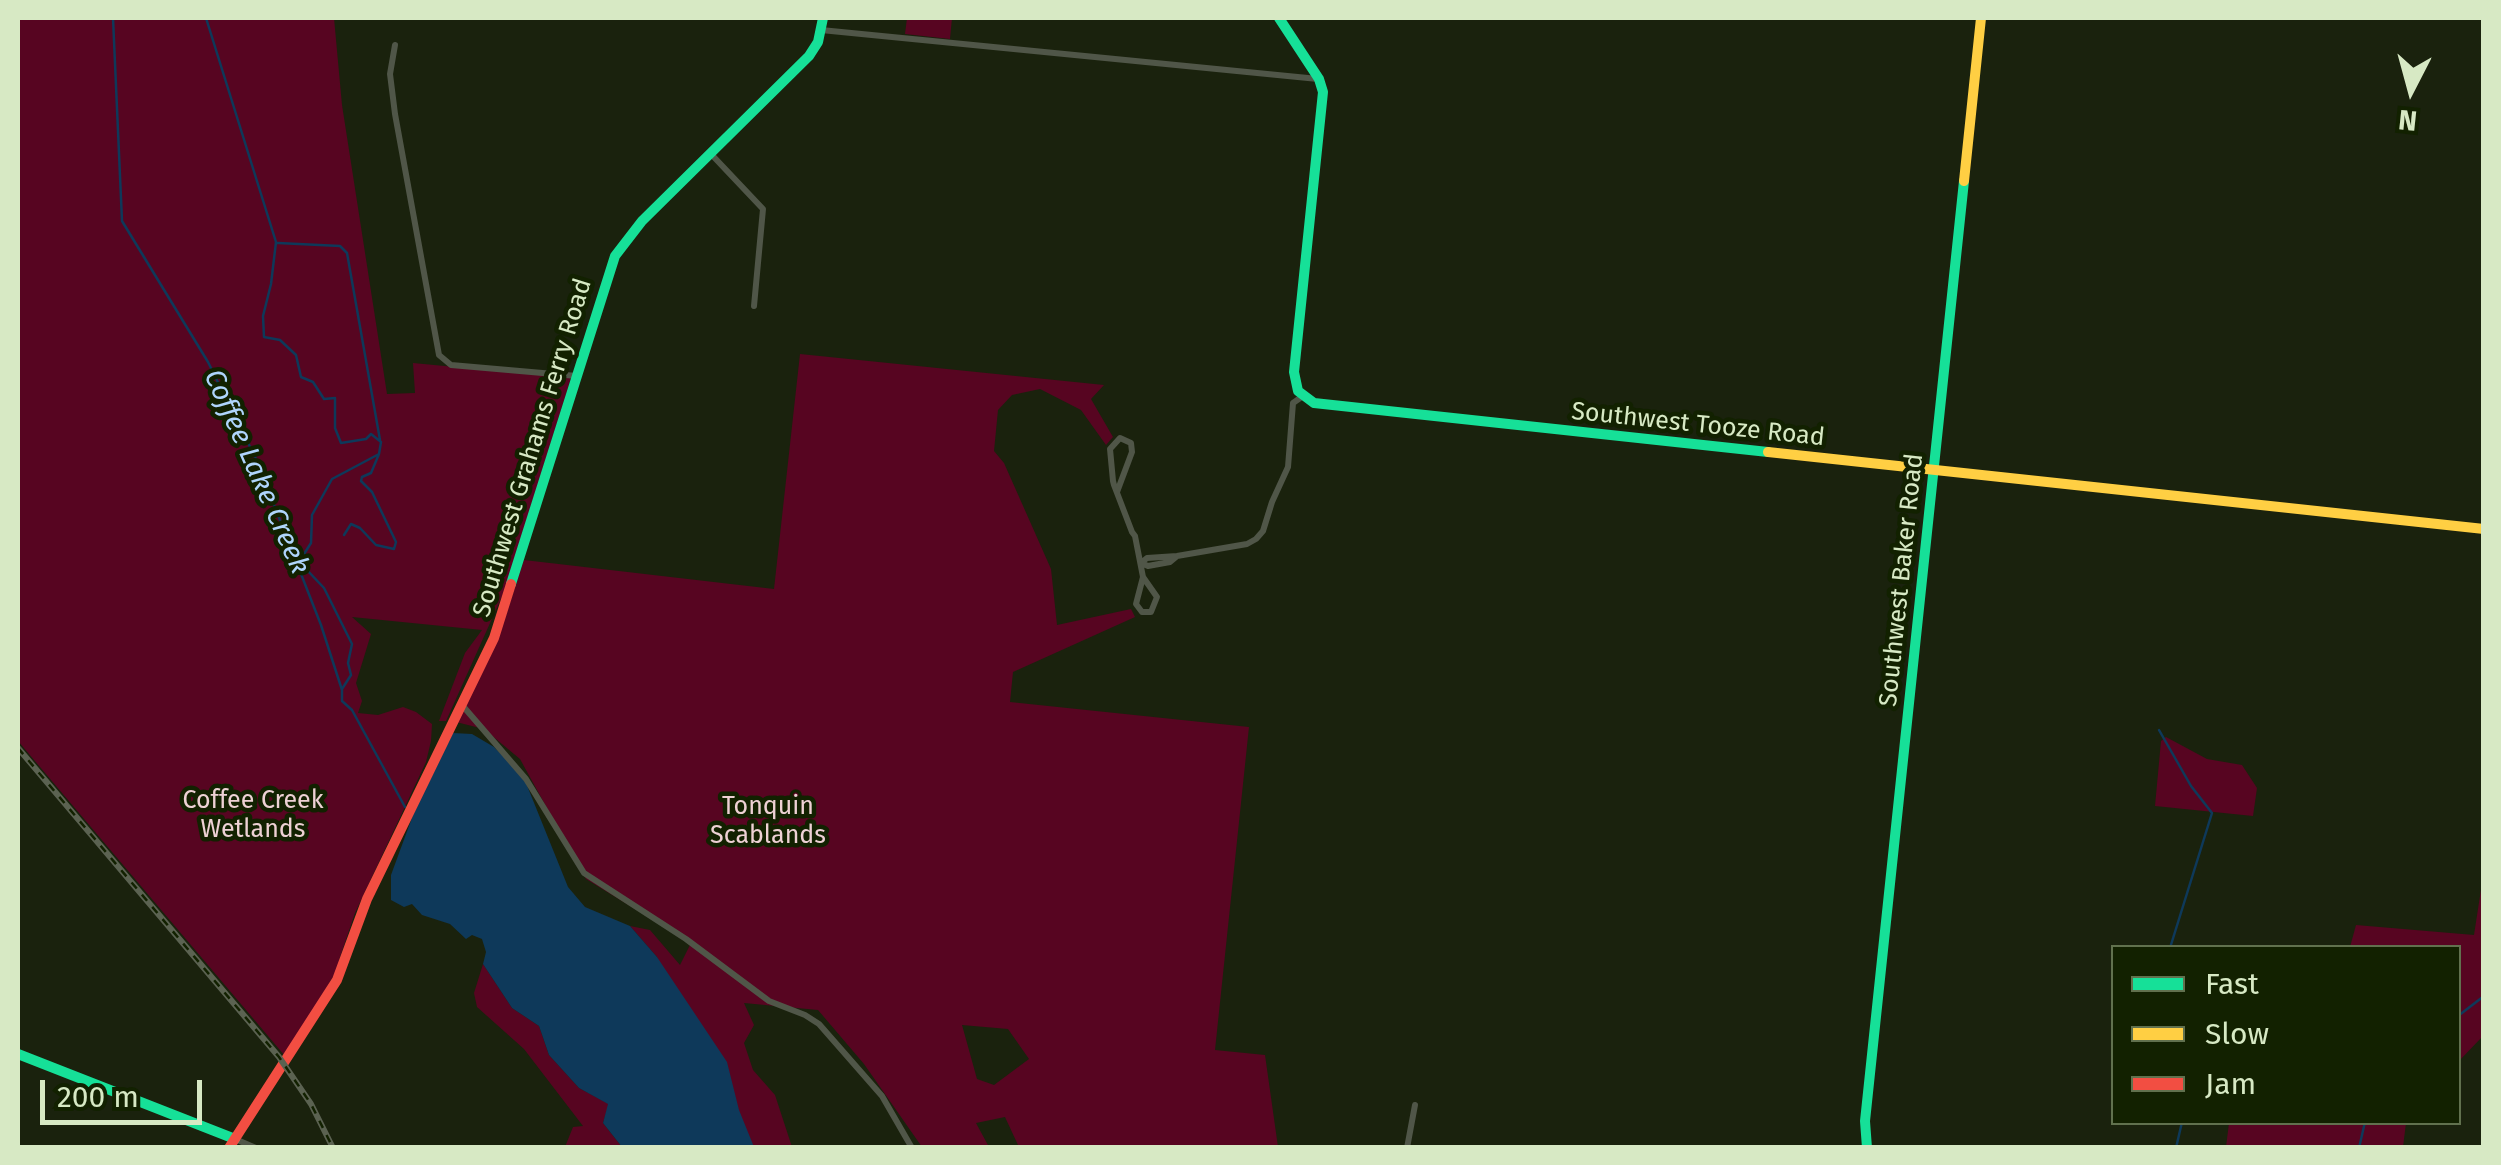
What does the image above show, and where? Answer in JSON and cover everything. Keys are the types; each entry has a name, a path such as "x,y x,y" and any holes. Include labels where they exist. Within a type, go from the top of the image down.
{"main road":[{"path":"1279,18 1319,79 1323,102 1294,372 1296,386 1303,396"},
{"name":"Southwest Baker Road","path":"1867,1148 1867,1100 1981,18"},
{"name":"Southwest Grahams Ferry Road","path":"232,1143 332,989 367,899 506,608 606,281 619,250 642,221 810,56 822,24"},
{"name":"Southwest Tooze Road","path":"1303,396 1330,407 2484,529"},
{"path":"18,1054 232,1143"}],"street":[{"path":"822,24 1319,79"},
{"path":"395,46 390,74 395,114 438,355 451,365 577,376"},
{"path":"712,154 764,209 754,306"},
{"path":"1141,563 1148,558 1246,544 1264,531 1288,468 1293,402 1303,396"},
{"path":"1117,492 1132,452 1131,443 1120,438 1112,444 1110,453 1117,492 1141,563 1143,577 1136,604 1142,612 1151,612 1157,597 1143,577"},
{"path":"461,704 526,779 584,873 686,939 769,1001 819,1024 882,1096 912,1148"},
{"path":"1408,1148 1415,1106"},
{"path":"232,1143 256,1148"}],"green space":[{"name":"Coffee Creek Wetlands","path":"18,18 334,18 342,105 387,394 415,393 413,363 571,378 504,592 446,721 439,721 465,653 482,630 352,617 371,634 356,683 362,701 358,713 378,715 403,707 432,724 431,741 426,762 355,913 339,960 342,962 285,1056 18,741"},
{"path":"907,18 952,18 950,39 905,34"},
{"name":"Tonquin Scablands","path":"800,354 1104,385 1091,399 1113,437 1106,445 1081,410 1040,389 1012,395 998,410 994,451 1004,463 1051,569 1057,625 1131,609 1135,617 1013,672 1010,702 1249,727 1215,1050 1265,1055 1278,1147 1014,1147 1018,1145 1005,1117 976,1123 989,1147 922,1147 864,1064 818,1010 744,1003 754,1025 744,1043 753,1070 775,1095 792,1147 688,1147 657,957 630,926 650,930 680,965 691,943 586,879 520,759 484,729 456,722 506,615 524,560 774,589","holes":["962,1025 1008,1029 1029,1059 994,1085 977,1079"]},
{"path":"2166,737 2207,759 2242,765 2257,788 2253,816 2155,806 2161,741"},
{"path":"2482,883 2483,1036 2461,1059 2461,945 2351,945 2356,925 2474,935"},
{"path":"483,964 512,1008 539,1026 549,1055 579,1088 609,1104 603,1123 622,1147 565,1147 573,1127 583,1126 524,1049 477,1007 474,993"},
{"path":"2229,1125 2406,1125 2403,1147 2226,1147"}],"water":[{"path":"453,733 472,734 508,761 526,783 568,887 585,907 630,926 657,957 727,1062 739,1110 754,1147 622,1147 603,1123 608,1104 579,1088 549,1055 539,1026 512,1008 483,964 486,952 482,939 472,935 466,939 450,924 422,915 412,904 404,907 391,900 391,875 413,815"}],"waterway":[{"name":"Coffee Lake Creek","path":"113,18 122,221 208,362 256,459 321,625 342,701 352,710 405,807"},
{"path":"206,18 276,242 263,316 264,337 280,340 296,355 301,377 313,382 324,399 335,398 335,428 341,443 366,439 371,434 381,442 379,454 332,479 312,515 311,543 304,554 306,569 324,588 352,644 348,663 351,675 342,689"},
{"path":"278,243 340,246 347,253 380,440"},
{"path":"344,535 351,524 376,545 394,549 396,542 372,492 361,481 371,473 379,454"},
{"path":"2159,730 2191,786 2212,813 2171,945"},
{"path":"2461,1014 2484,996"},
{"path":"2176,1148 2181,1125"},
{"path":"2359,1148 2364,1125"}],"railway":[{"path":"18,748 279,1057 311,1104 333,1148"}],"traffic: fast":[{"path":"511,584 615,256 642,221 809,56 818,42 823,18"},
{"path":"1279,18 1319,79 1323,92 1294,372 1298,391 1314,403 1768,452"},
{"path":"1867,1148 1865,1121 1964,181"},
{"path":"18,1054 235,1139"}],"traffic: slow":[{"path":"1964,181 1981,18"},
{"path":"1768,452 2484,529"}],"traffic: jam":[{"path":"229,1148 337,980 367,899 494,638 511,584"}]}
